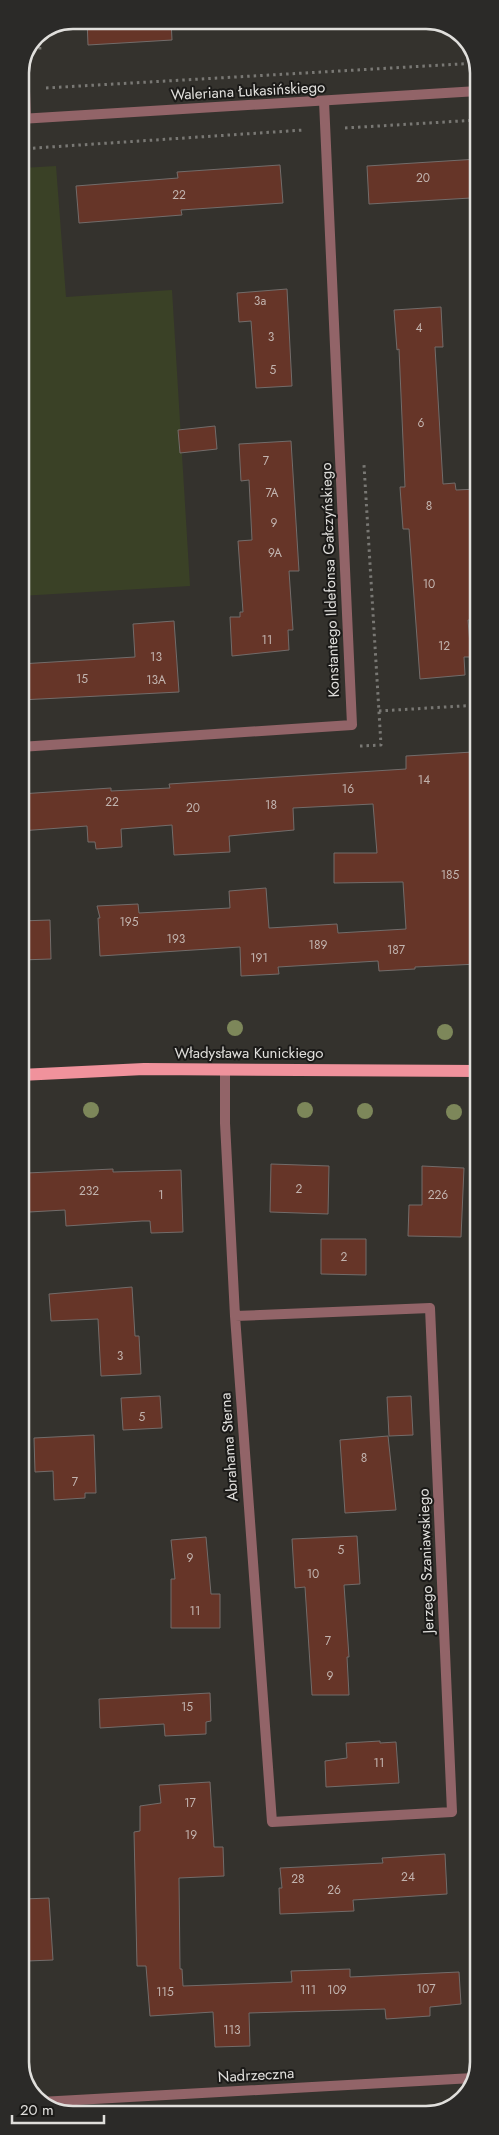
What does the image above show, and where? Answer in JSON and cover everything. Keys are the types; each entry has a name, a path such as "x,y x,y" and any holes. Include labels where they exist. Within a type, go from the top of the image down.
{"main road":[{"name":"Władysława Kunickiego","path":"29,1075 135,1070 225,1069 470,1071"}],"street":[{"name":"Waleriana Łukasińskiego","path":"29,119 470,92"},
{"name":"Konstantego Ildefonsa Gałczyńskiego","path":"29,746 352,725 324,101"},
{"name":"Abrahama Sterna","path":"225,1069 225,1123 235,1316 272,1822"},
{"name":"Jerzego Szaniawskiego","path":"235,1316 430,1308 452,1812 272,1822"},
{"name":"Nadrzeczna","path":"53,2101 467,2078"}],"path":[{"path":"29,90 469,64"},
{"path":"343,137 343,128 470,120"},
{"path":"29,148 325,129"},
{"path":"352,746 381,745 363,457"},
{"path":"379,711 470,705"}],"green space":[{"path":"56,166 66,297 172,290 190,586 29,595 29,168"}],"building":[{"path":"87,29 171,29 172,40 88,45"},
{"path":"470,160 470,198 369,204 367,166"},
{"path":"280,165 283,203 181,210 182,215 79,223 76,186 178,178 177,172"},
{"path":"287,289 292,386 256,388 251,321 239,322 237,293"},
{"path":"441,307 443,347 435,347 443,484 455,483 456,490 470,489 470,620 468,620 470,657 464,657 465,675 420,679 409,529 403,529 400,487 405,487 399,349 397,350 394,310"},
{"path":"215,426 217,449 180,453 178,430"},
{"path":"291,441 299,571 289,571 293,630 288,630 289,650 232,656 230,617 240,617 240,612 243,612 238,541 252,540 249,480 241,481 239,444"},
{"path":"174,621 179,692 29,700 29,663 135,657 133,624"},
{"path":"470,752 470,964 379,971 378,961 278,967 279,974 241,976 240,947 100,956 98,918 100,918 97,906 138,904 139,913 230,908 229,891 266,888 269,928 337,924 338,933 406,929 403,882 334,883 334,853 377,853 373,804 293,808 294,830 229,836 230,852 174,855 172,825 121,829 122,847 96,849 95,842 88,842 87,826 29,830 29,793 111,788 111,791 170,788 169,784 406,769 406,756"},
{"path":"50,920 51,959 29,960 29,921"},
{"path":"271,1164 329,1166 328,1214 270,1212"},
{"path":"422,1166 464,1168 461,1237 408,1236 409,1205 422,1205"},
{"path":"113,1169 113,1172 181,1170 183,1232 151,1233 150,1221 66,1226 65,1210 29,1212 29,1173"},
{"path":"321,1239 366,1239 366,1275 321,1274"},
{"path":"132,1287 135,1336 139,1336 141,1374 101,1376 98,1319 51,1321 49,1294"},
{"path":"160,1396 162,1428 123,1430 121,1398"},
{"path":"411,1396 413,1435 389,1436 387,1397"},
{"path":"94,1435 96,1493 85,1493 85,1498 54,1500 53,1471 35,1472 34,1438"},
{"path":"388,1436 396,1510 345,1513 340,1440"},
{"path":"357,1536 360,1584 344,1585 349,1657 347,1657 349,1695 312,1695 305,1587 295,1588 292,1539"},
{"path":"206,1537 211,1594 220,1594 220,1628 171,1628 171,1579 175,1579 171,1540"},
{"path":"210,1693 211,1721 206,1722 206,1734 165,1736 164,1724 100,1728 99,1699"},
{"path":"380,1741 380,1743 396,1742 399,1783 326,1787 325,1761 347,1758 346,1743"},
{"path":"210,1782 214,1847 223,1847 224,1876 179,1878 180,1969 182,1969 183,1986 292,1982 291,1971 350,1969 350,1977 459,1972 461,2004 430,2007 430,2016 386,2019 385,2009 249,2013 250,2046 215,2047 213,2012 150,2016 146,1966 137,1966 134,1832 140,1831 140,1806 161,1803 159,1785"},
{"path":"445,1854 447,1894 353,1900 354,1911 280,1914 279,1888 282,1888 280,1868 383,1863 382,1858"},
{"path":"49,1898 53,1960 29,1961 29,1899"}]}
